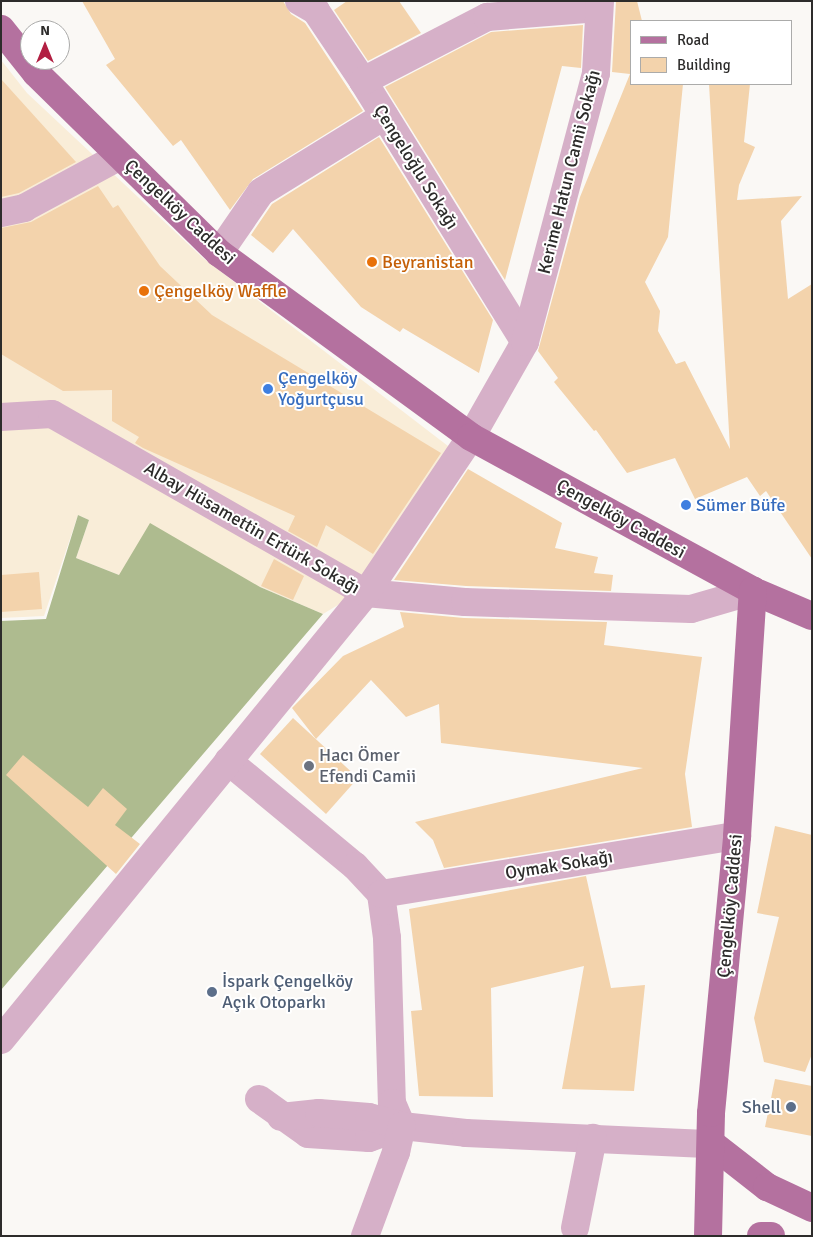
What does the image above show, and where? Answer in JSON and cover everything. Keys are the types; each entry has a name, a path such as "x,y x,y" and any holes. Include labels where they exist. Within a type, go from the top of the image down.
{"main road":[{"name":"Çengelköy Caddesi","path":"1,29 36,73 218,253 471,437 753,591 736,836 711,1113 712,1144 708,1236"},
{"path":"753,591 812,616"},
{"path":"712,1144 767,1187 812,1208"},
{"path":"761,1236 771,1236"}],"street":[{"name":"Çengeloğlu Sokağı","path":"299,1 316,11 363,81 525,342"},
{"path":"363,81 487,17 600,4"},
{"name":"Kerime Hatun Camii Sokağı","path":"1,1040 366,594 471,437 525,342 596,73 600,4"},
{"path":"218,253 261,192 384,116"},
{"path":"1,212 24,208 120,156"},
{"name":"Albay Hüsamettin Ertürk Sokağı","path":"1,416 52,414 366,594 466,602 691,609 753,591"},
{"path":"228,761 355,866 381,894 387,938 392,1103 402,1126 396,1152 365,1236"},
{"name":"Oymak Sokağı","path":"381,894 736,836"},
{"path":"260,1099 281,1117 319,1113 361,1116 402,1126 466,1133 712,1144"},
{"path":"575,1228 593,1138"}],"shaded area":[{"path":"1,60 27,93 203,258 448,446 450,450 356,594 323,614 260,587 119,575 76,558 89,520 78,515 44,616 1,618"}],"green space":[{"path":"78,515 89,520 76,558 119,575 150,523 260,587 323,614 1,990 1,621 46,619"}],"building":[{"path":"82,1 283,1 291,14 305,23 363,111 253,179 230,210 181,140 173,146 106,65 115,59"},
{"path":"347,1 399,1 421,33 368,61 334,10"},
{"path":"616,1 637,1 642,20 630,20 630,74 612,72"},
{"path":"583,25 581,68 562,66 505,280 385,87 491,32"},
{"path":"630,74 630,85 683,85 668,237 645,282 660,311 658,331 676,364 685,361 730,449 709,85 750,85 744,142 755,147 739,185 737,200 802,196 781,221 788,299 812,284 812,559 766,491 760,496 747,477 695,499 675,458 627,473 596,430 594,431 554,382 558,378 538,351 580,197"},
{"path":"1,79 76,162 19,193 1,197"},
{"path":"379,137 493,320 479,373 403,328 400,332 361,307 293,229 273,253 251,235 272,204"},
{"path":"98,186 113,208 118,205 160,266 212,315 441,453 373,554 326,525 317,547 288,531 295,516 135,443 139,437 112,421 112,390 63,391 1,354 1,228 31,222"},
{"path":"468,469 562,523 555,548 598,557 594,573 613,575 611,591 466,586 394,580"},
{"path":"274,559 304,576 293,600 261,586"},
{"path":"39,572 42,609 1,612 1,575"},
{"path":"400,612 464,618 607,622 604,645 702,657 685,774 692,827 444,868 433,840 415,822 643,768 441,743 439,704 406,717 371,680 316,739 292,708 343,656 404,627"},
{"name":"Hacı Ömer Efendi Camii","path":"293,718 358,778 326,814 260,754"},
{"path":"23,755 88,807 103,788 127,809 115,825 140,844 116,874 6,775"},
{"path":"775,826 812,835 812,1054 805,1072 764,1062 754,1018 779,917 757,913"},
{"path":"586,876 611,988 645,985 634,1091 562,1089 584,966 491,988 493,1097 419,1096 411,1011 422,1010 409,909"},
{"name":"Shell","path":"775,1079 812,1086 812,1136 765,1127"}],"place":[{"name":"Beyranistan","path":"372,262"},
{"name":"Çengelköy Waffle","path":"144,291"},
{"name":"Çengelköy Yoğurtçusu","path":"268,389"},
{"name":"Sümer Büfe","path":"686,505"},
{"name":"Hacı Ömer Efendi Camii","path":"309,766"},
{"name":"İspark Çengelköy Açık Otoparkı","path":"212,992"},
{"name":"Shell","path":"791,1107"}]}
